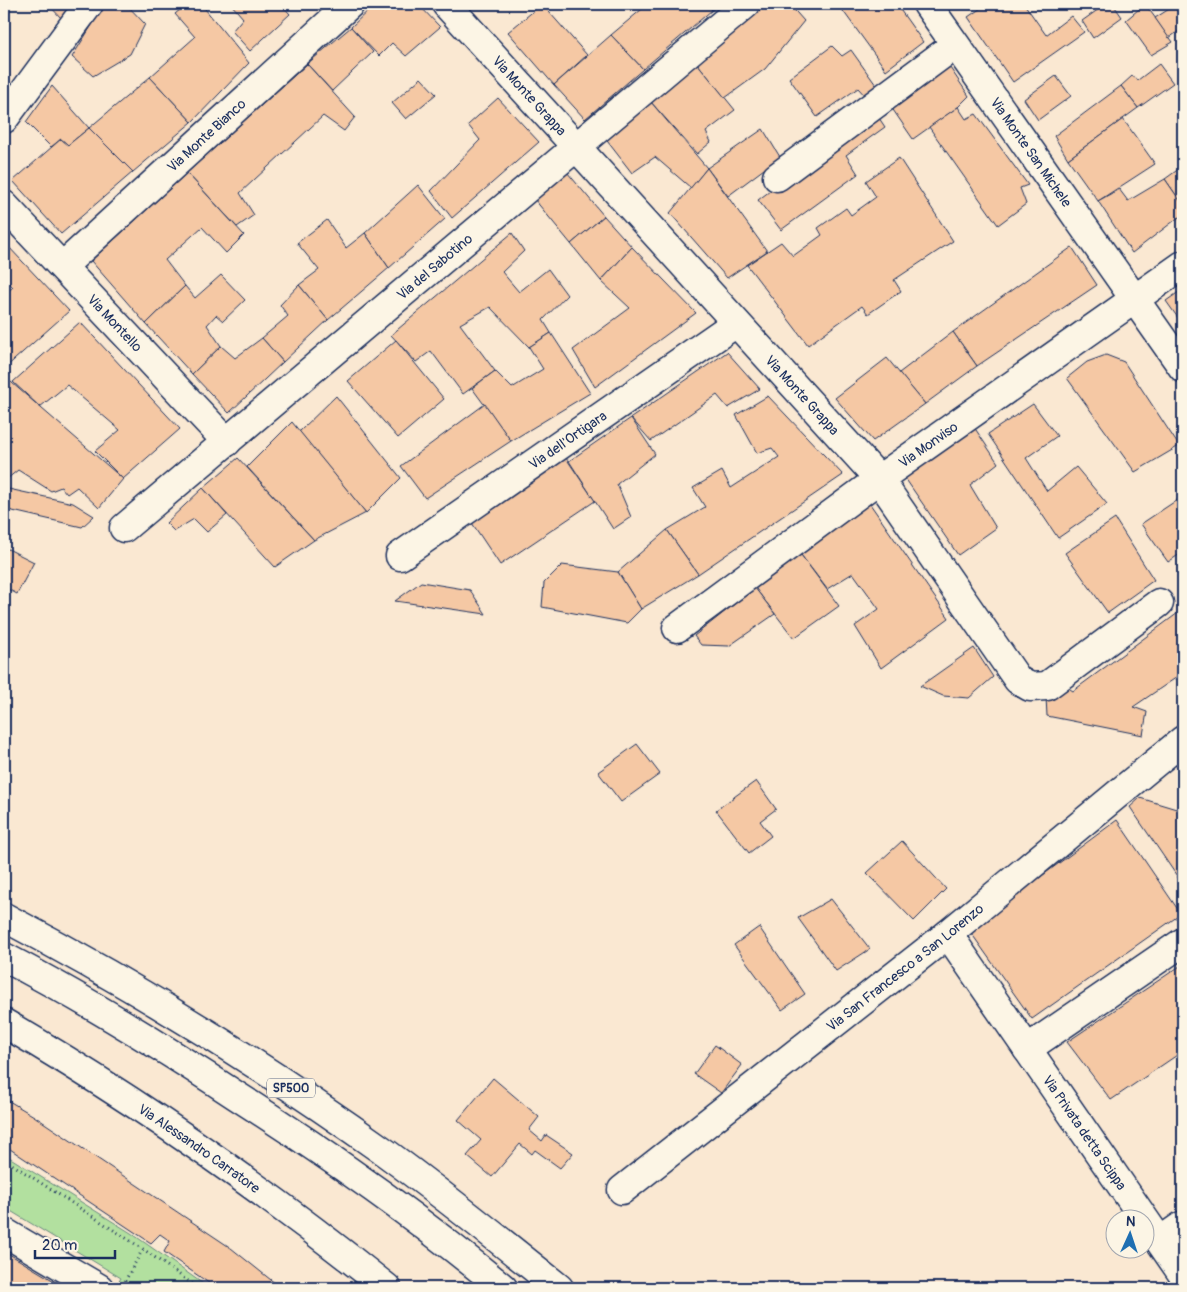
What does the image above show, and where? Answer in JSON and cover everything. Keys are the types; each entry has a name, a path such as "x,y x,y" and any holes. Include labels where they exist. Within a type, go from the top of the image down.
{"main road":[{"path":"4,119 89,4"},
{"name":"Via Monte Bianco","path":"63,266 350,4"},
{"name":"Via Monte Grappa","path":"446,4 576,149 879,479 1018,680 1030,687 1047,686 1159,603"},
{"name":"Via del Sabotino","path":"124,528 746,4"},
{"name":"Via Monte San Michele","path":"927,4 1183,368"},
{"path":"777,176 955,45"},
{"name":"Via Montello","path":"4,204 227,442"},
{"name":"Via Monviso","path":"677,628 879,479 1183,266"},
{"name":"Via dell'Ortigara","path":"400,556 736,323"},
{"name":"Via San Francesco a San Lorenzo","path":"622,1190 948,934 1183,740"},
{"name":"SP500","path":"4,917 171,1010 280,1080 387,1154 558,1288"},
{"name":"Via Privata detta Scippa","path":"948,934 1183,1275"},
{"path":"1027,1049 1183,942"},
{"name":"SP500","path":"4,957 152,1040 268,1116 366,1182 503,1288"},
{"name":"Via Alessandro Carratore","path":"4,1023 153,1116 246,1180 387,1288"},
{"path":"1160,1241 1183,1225"},
{"path":"4,1232 110,1288"}],"path":[{"path":"4,1159 143,1249 198,1288"},
{"path":"110,1288 143,1249"}],"green space":[{"path":"4,1154 131,1233 209,1288 115,1288 121,1278 4,1207"}],"building":[{"path":"48,4 75,4 62,19"},
{"path":"105,4 126,4 145,24 130,54 93,76 72,57"},
{"path":"187,4 201,4 249,63 192,122 150,77 195,37 175,14"},
{"path":"231,4 281,4 290,14 250,51 232,31 243,18"},
{"path":"375,4 418,4 440,27 406,56 392,43 379,56 351,27"},
{"path":"542,4 587,55 554,85 508,32"},
{"path":"648,4 706,4 712,10 643,69 611,35"},
{"path":"706,4 721,4 712,10"},
{"path":"763,4 789,4 804,21 765,69 725,98 697,63"},
{"path":"838,4 896,4 923,42 886,70"},
{"path":"987,4 1028,4 1025,5 1046,35 1071,16 1084,32 1013,82 968,17"},
{"path":"1106,4 1113,4 1122,17 1093,38 1082,21"},
{"path":"1145,4 1173,42 1151,55 1126,20"},
{"path":"1177,4 1183,4 1183,28 1169,38 1155,18"},
{"path":"351,27 373,52 332,91 307,64"},
{"path":"611,35 643,69 585,119 554,85"},
{"path":"832,46 842,56 851,50 881,92 868,99 858,88 817,117 789,78"},
{"path":"946,62 969,96 958,107 913,139 889,104"},
{"path":"697,63 735,110 706,132 711,142 697,154 650,101"},
{"path":"307,64 355,117 344,131 323,116 240,193 254,215 237,227 187,173"},
{"path":"1159,64 1173,83 1138,108 1121,86 1132,76 1138,80"},
{"path":"1056,76 1071,96 1038,120 1024,99"},
{"path":"150,77 192,122 133,172 89,128"},
{"path":"421,78 436,94 406,119 392,103"},
{"path":"52,86 89,128 68,145 61,139 51,147 26,122"},
{"path":"1121,86 1138,108 1068,159 1054,136"},
{"path":"498,98 539,142 452,218 431,191 480,140 468,125"},
{"path":"650,101 707,168 691,188 655,157 632,173 604,137"},
{"path":"958,107 966,119 976,114 1028,185 1020,188 1026,204 998,225 929,127"},
{"path":"875,112 885,127 846,155 858,174 781,230 758,200"},
{"path":"1123,119 1155,164 1098,201 1068,159"},
{"path":"89,128 133,172 61,234 13,181 61,139 68,145"},
{"path":"763,129 780,157 728,196 707,168"},
{"path":"899,158 953,241 894,280 901,291 868,314 862,306 808,345 747,265 781,242 793,256 822,235 818,228 846,208 851,215 876,197 866,181"},
{"path":"1183,166 1183,205 1165,179"},
{"path":"707,168 767,251 727,278 670,213"},
{"path":"567,172 604,216 571,244 535,200"},
{"path":"187,173 244,235 226,253 202,227 165,260 185,286 146,324 91,261"},
{"path":"1165,179 1183,205 1183,214 1132,253 1098,201 1119,189 1128,201"},
{"path":"418,185 445,219 389,268 365,233"},
{"path":"604,216 632,247 601,281 571,244"},
{"path":"327,220 346,248 365,233 389,268 328,320 299,285 319,270 297,243"},
{"path":"512,233 524,251 502,272 519,292 548,269 567,295 543,320 551,333 529,347 490,307 460,324 495,371 463,394 431,351 416,362 391,335"},
{"path":"7,245 69,311 5,368 4,295 13,287 4,278 4,247"},
{"path":"632,247 696,313 595,387 573,350 630,308 601,281"},
{"path":"1072,247 1097,285 977,366 953,332"},
{"path":"221,275 245,300 223,321 216,315 207,325 221,346 192,374 146,324 185,286 195,298"},
{"path":"299,285 328,320 283,362 262,338 288,316 280,305"},
{"path":"1183,289 1183,325 1166,301"},
{"path":"80,322 180,429 123,479 95,451 120,430 67,385 40,407 13,382"},
{"path":"953,332 977,366 925,404 899,373"},
{"path":"551,333 590,393 511,441 472,388 495,371 512,388 543,369 529,347"},
{"path":"262,338 283,362 229,413 192,374 221,346 235,358"},
{"path":"396,340 444,399 398,438 348,381"},
{"path":"727,352 760,389 728,408 717,395 651,441 631,418"},
{"path":"1106,355 1124,362 1179,446 1135,472 1067,378 1087,362"},
{"path":"887,358 925,404 873,441 835,398"},
{"path":"4,376 123,479 99,508 77,487 67,494 61,487 51,491 18,470 7,479 4,476"},
{"path":"336,396 401,478 366,513 299,432"},
{"path":"768,396 843,475 698,574 667,530 705,507 693,488 722,471 731,488 779,457 772,448 757,453 736,415"},
{"path":"485,404 511,441 425,498 401,466"},
{"path":"1033,404 1057,436 1026,458 1047,491 1076,467 1107,504 1058,538 988,434"},
{"path":"631,418 655,454 617,484 631,517 613,529 569,461"},
{"path":"292,422 366,513 314,540 247,467"},
{"path":"974,427 998,463 970,485 996,528 958,555 905,478"},
{"path":"238,458 314,540 275,567 203,488"},
{"path":"566,458 595,501 500,565 472,523"},
{"path":"4,488 73,503 94,516 82,527 4,509"},
{"path":"203,488 227,515 207,532 194,519 174,531 166,523"},
{"path":"1183,496 1183,552 1168,562 1141,524"},
{"path":"868,501 949,618 881,668 855,626 879,609 853,573 827,589 798,551"},
{"path":"1115,519 1154,580 1108,613 1065,553"},
{"path":"667,530 698,574 641,609 618,572"},
{"path":"4,547 34,562 17,594 4,587"},
{"path":"798,551 839,606 794,638 755,588"},
{"path":"562,565 618,572 641,609 627,623 542,607 544,583"},
{"path":"421,582 470,590 486,614 395,601"},
{"path":"755,588 775,614 729,646 701,645 694,636"},
{"path":"1178,613 1183,619 1183,673 1133,707 1147,712 1143,735 1047,716 1046,697 1064,685 1073,691"},
{"path":"974,648 993,677 969,698 943,696 920,686"},
{"path":"637,744 660,774 621,802 598,772"},
{"path":"756,781 776,809 760,821 771,836 749,853 716,810"},
{"path":"1140,798 1183,811 1183,885 1130,807"},
{"path":"1117,820 1181,914 1032,1019 969,930"},
{"path":"902,841 946,889 914,921 867,873"},
{"path":"831,899 870,949 836,971 798,918"},
{"path":"759,927 805,994 782,1010 734,945"},
{"path":"1183,964 1183,1051 1111,1100 1067,1042"},
{"path":"715,1045 742,1065 721,1093 694,1074"},
{"path":"493,1078 539,1117 529,1130 542,1141 546,1135 573,1153 560,1168 535,1150 532,1154 520,1144 492,1177 467,1156 481,1140 458,1120"},
{"path":"4,1098 34,1116 231,1248 281,1288 216,1288 164,1252 170,1241 160,1234 151,1243 4,1145"},
{"path":"4,1251 66,1288 4,1288"}]}
